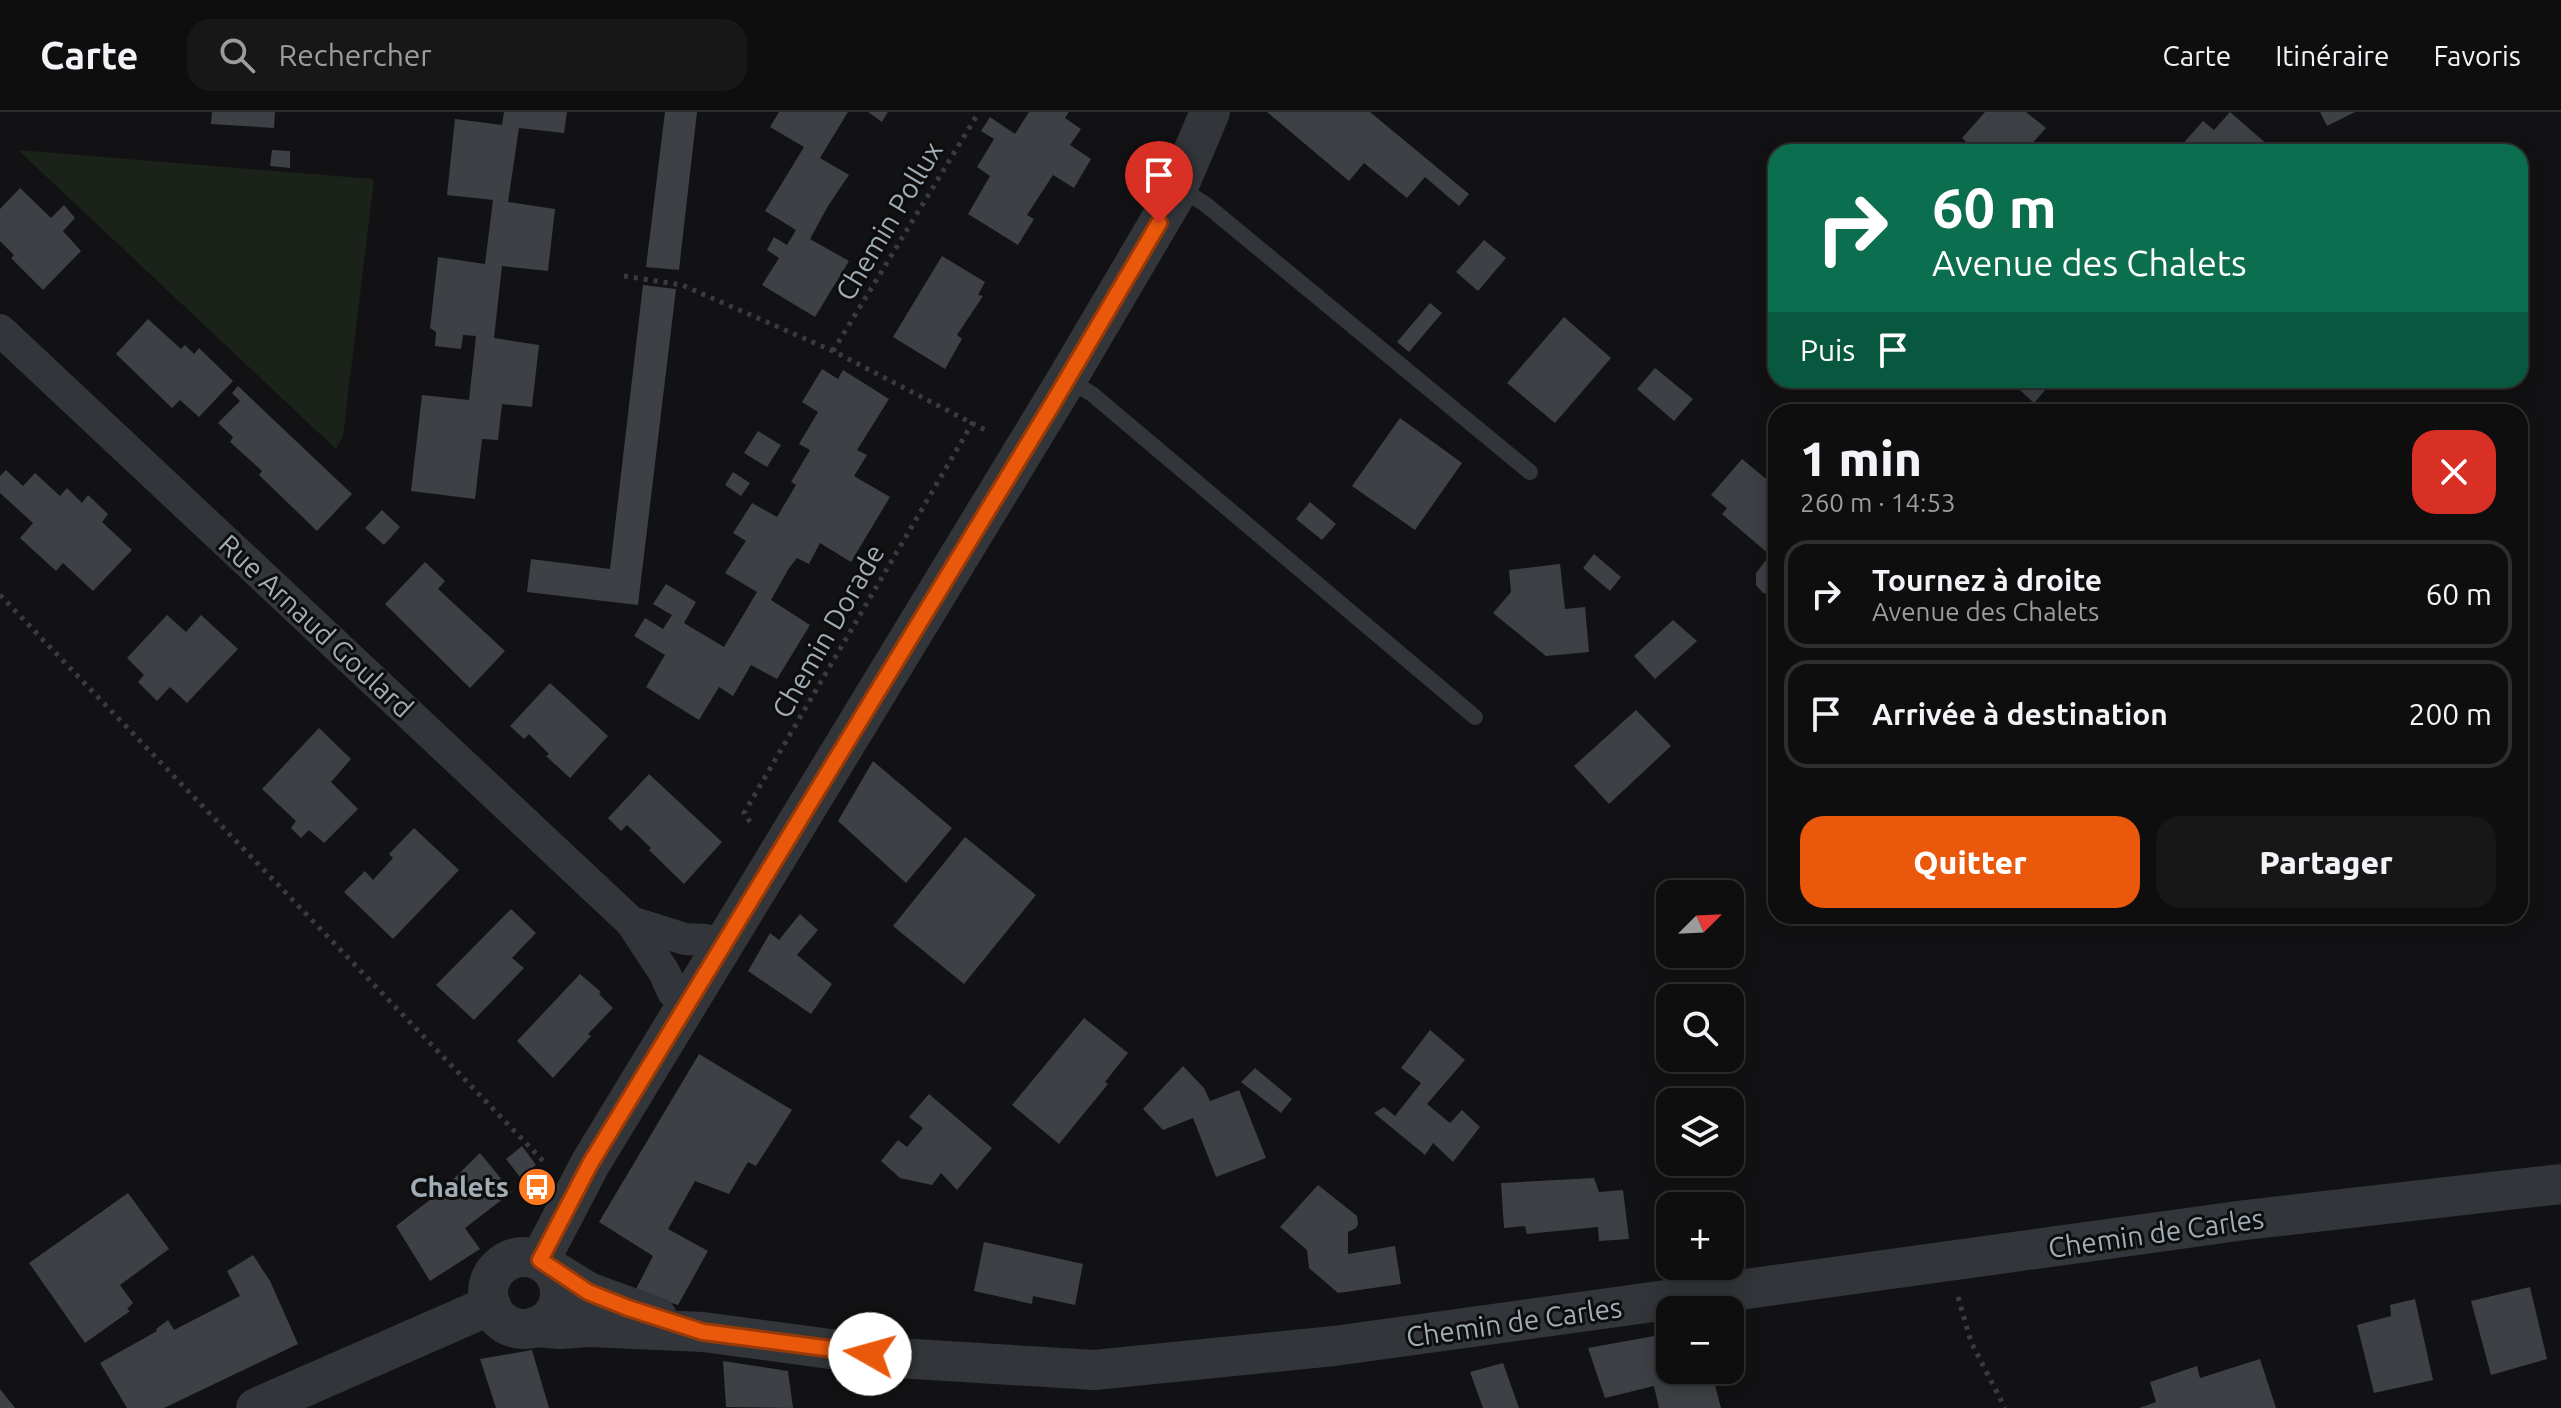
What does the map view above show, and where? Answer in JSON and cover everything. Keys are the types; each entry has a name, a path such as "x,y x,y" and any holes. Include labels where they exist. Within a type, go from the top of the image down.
{"street":[{"path":"546,1265 590,1164 1067,379 1178,187 1210,112"},
{"name":"Rue Arnaud Goulard","path":"0,330 631,922 664,972 673,992 688,1003"},
{"name":"Rue Arnaud Goulard","path":"631,922 685,939 706,940 721,949"},
{"name":"Chemin de Carles","path":"534,1327 703,1332 898,1358 1094,1370 1334,1346 2245,1220 2561,1184"},
{"path":"519,1257 530,1257 546,1265 560,1288 557,1308 543,1324 521,1329 497,1317 488,1295 489,1284 500,1266 519,1257"},
{"name":"Chemin de Carles","path":"546,1265 588,1292 703,1332"},
{"path":"256,1408 491,1305"}],"lane":[{"path":"1178,187 1205,204 1530,472"},
{"path":"1067,379 1092,394 1475,717"}],"path":[{"name":"Chemin Pollux","path":"833,351 979,112"},
{"path":"624,276 682,285 833,351 973,422 1022,454"},
{"name":"Chemin Dorade","path":"775,859 744,813 973,422"},
{"path":"0,595 546,1164"},
{"path":"1950,1261 1971,1342 2005,1408"}],"shaded area":[{"path":"18,150 374,179 343,436 336,449"}],"building":[{"path":"212,112 275,112 274,128 211,124"},
{"path":"504,112 567,112 564,133 519,128 508,202 555,209 548,271 502,266 494,338 539,345 532,407 502,404 498,440 482,439 475,499 411,491 422,395 469,400 476,336 463,335 461,349 435,346 436,332 430,328 438,257 485,264 493,200 447,195 455,119 502,125"},
{"path":"665,112 697,112 679,270 646,267"},
{"path":"779,112 848,112 820,158 849,175 810,239 849,261 815,317 762,285 779,258 767,250 774,237 787,245 796,230 765,211 804,147 770,127"},
{"path":"868,112 888,112 882,122"},
{"path":"1029,112 1069,112 1065,118 1081,129 1070,145 1091,159 1074,188 1053,175 1027,215 1034,219 1018,245 968,214 990,176 977,167 994,139 981,131 990,117 1015,134"},
{"path":"1267,112 1370,112 1469,194 1459,206 1425,177 1407,198 1364,163 1349,181"},
{"path":"1985,112 2026,112 2046,128 2032,144 1968,144 1962,138"},
{"path":"2230,112 2267,144 2183,144 2203,121 2214,130"},
{"path":"2320,112 2355,112 2327,126"},
{"path":"272,150 290,151 290,168 270,166"},
{"path":"20,188 51,218 64,205 75,218 63,231 81,251 43,290 11,258 14,255 0,241 0,209"},
{"path":"1484,240 1506,258 1478,291 1456,272"},
{"path":"942,256 985,282 978,295 983,296 957,335 962,339 945,369 893,337"},
{"path":"643,285 676,289 638,605 527,592 531,559 610,569"},
{"path":"1430,303 1442,313 1409,352 1397,342"},
{"path":"1564,317 1611,358 1555,423 1507,383"},
{"path":"148,319 181,349 185,345 194,354 199,348 233,381 199,417 180,400 172,408 116,354"},
{"path":"1655,368 1693,399 1674,421 1637,389"},
{"path":"822,369 838,379 843,370 889,399 857,450 867,455 854,476 890,497 851,562 820,543 809,564 797,558 789,568 771,600 810,625 777,679 751,665 733,696 719,687 699,720 646,687 665,655 634,636 645,618 663,629 672,615 653,604 666,584 696,602 684,623 724,647 757,592 725,573 746,541 733,533 752,503 777,517 796,485 791,482 810,450 799,444 818,412 802,402"},
{"path":"238,386 352,494 317,531 259,475 262,471 230,442 233,437 218,423 240,401 232,393"},
{"path":"2018,388 2047,388 2034,403"},
{"path":"1400,418 1462,463 1415,530 1352,486"},
{"path":"758,431 781,445 767,467 744,453"},
{"path":"1742,459 1768,480 1768,553 1722,514 1727,508 1711,495"},
{"path":"6,470 23,486 35,473 60,496 67,488 82,503 88,495 108,514 102,522 132,550 93,591 63,563 56,571 20,538 33,523 0,493 0,476"},
{"path":"733,472 750,483 741,496 725,485"},
{"path":"1310,502 1336,524 1322,540 1296,519"},
{"path":"382,510 400,527 384,545 365,528"},
{"path":"1594,554 1621,577 1610,591 1583,568"},
{"path":"1768,558 1768,594 1756,585 1756,573"},
{"path":"425,562 445,581 438,589 505,651 470,688 385,604"},
{"path":"1560,564 1565,609 1585,607 1589,652 1546,656 1493,613 1511,592 1509,570"},
{"path":"167,615 186,632 201,615 238,649 187,703 170,687 157,701 138,682 144,675 127,658"},
{"path":"1673,620 1697,641 1655,679 1634,656"},
{"path":"550,683 608,736 570,778 546,756 549,754 529,734 524,739 510,726"},
{"path":"1636,710 1671,746 1609,804 1574,766"},
{"path":"319,728 351,759 331,782 358,809 324,843 309,830 301,838 291,828 296,821 262,789"},
{"path":"873,761 952,828 906,883 838,821"},
{"path":"649,774 722,842 684,884 627,825 621,831 608,818"},
{"path":"414,828 459,870 393,939 344,892 365,871 373,880 393,858 389,854"},
{"path":"965,837 1036,895 964,984 893,926"},
{"path":"511,909 536,933 512,958 524,968 474,1020 436,985"},
{"path":"800,914 818,930 797,955 832,984 811,1014 748,971 770,933 779,940"},
{"path":"580,974 601,992 599,994 613,1008 553,1078 517,1041"},
{"path":"1084,1018 1128,1053 1105,1082 1108,1084 1059,1144 1012,1105"},
{"path":"1430,1030 1465,1060 1427,1104 1450,1123 1462,1110 1480,1127 1453,1162 1433,1143 1425,1155 1374,1113 1384,1107 1395,1116 1421,1083 1401,1068"},
{"path":"699,1054 792,1110 756,1166 748,1162 729,1194 695,1181 668,1229 708,1251 678,1305 635,1291 653,1256 599,1222"},
{"path":"1183,1066 1204,1088 1210,1101 1239,1090 1266,1158 1216,1177 1193,1118 1163,1130 1143,1109"},
{"path":"1255,1068 1292,1099 1281,1113 1241,1082"},
{"path":"929,1094 992,1148 957,1190 941,1173 932,1185 900,1178 881,1161 898,1140 907,1147 923,1128 909,1117"},
{"path":"522,1146 536,1165 520,1177 506,1159"},
{"path":"480,1153 512,1192 465,1228 480,1249 430,1281 396,1226 440,1192"},
{"path":"1594,1178 1599,1192 1623,1190 1629,1239 1599,1241 1598,1227 1527,1234 1525,1226 1504,1228 1501,1183"},
{"path":"1318,1185 1357,1216 1356,1228 1348,1232 1348,1254 1395,1246 1401,1284 1338,1293 1309,1268 1307,1250 1280,1227"},
{"path":"128,1193 169,1249 120,1285 133,1303 127,1309 130,1311 85,1343 29,1263"},
{"path":"984,1242 1083,1264 1075,1305 1033,1296 1032,1304 974,1291"},
{"path":"253,1255 270,1281 298,1344 164,1408 127,1408 100,1363 157,1331 168,1320 174,1330 240,1296 227,1271"},
{"path":"2530,1287 2547,1359 2491,1375 2471,1301"},
{"path":"2415,1299 2433,1380 2374,1393 2357,1325 2391,1316 2390,1305"},
{"path":"1656,1336 1656,1384 1715,1384 1721,1408 1659,1408 1654,1386 1605,1398 1588,1348"},
{"path":"532,1350 549,1408 496,1408 480,1359"},
{"path":"2260,1359 2276,1408 2139,1408 2156,1402 2150,1382 2197,1366 2200,1378"},
{"path":"723,1361 788,1371 793,1408 726,1407"},
{"path":"1503,1363 1519,1408 1483,1408 1470,1372"},
{"path":"0,1389 15,1408 0,1408"}],"place":[{"name":"Chalets","path":"537,1187"}],"route":[{"path":"870,1354 703,1332 588,1292 540,1260 590,1164 1053,403 1159,223"}]}
